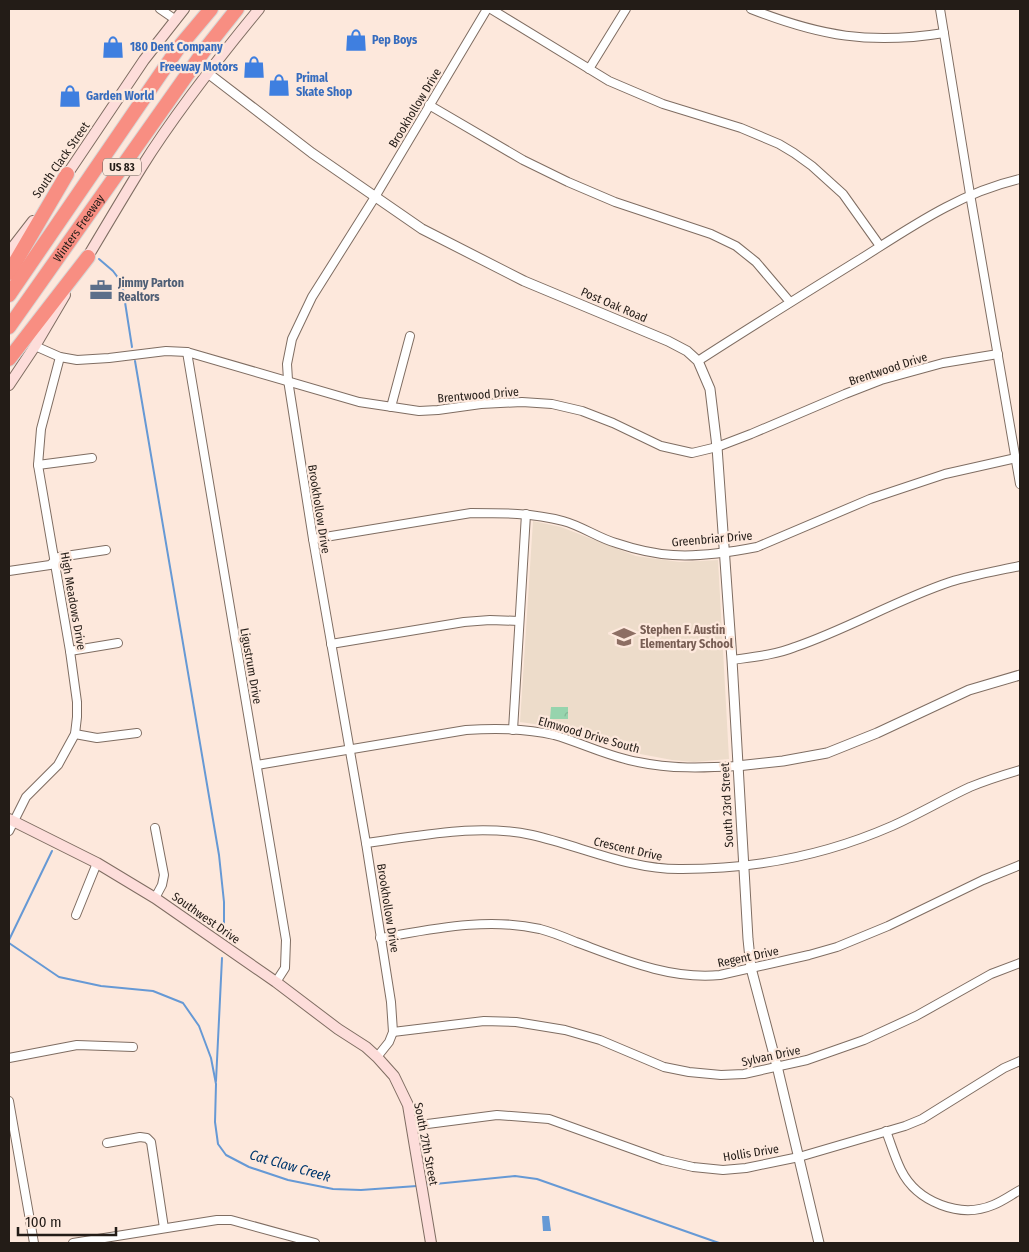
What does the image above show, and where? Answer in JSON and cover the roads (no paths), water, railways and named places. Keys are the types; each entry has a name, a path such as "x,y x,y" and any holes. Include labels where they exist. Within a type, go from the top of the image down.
{"highway":[{"name":"Winters Freeway","path":"9,295 179,47 211,9"},
{"name":"Winters Freeway","path":"9,327 206,48 237,9"},
{"path":"9,273 67,174"},
{"path":"9,359 88,257"}],"main road":[{"name":"South Clack Street","path":"9,252 67,174 157,42 184,9"},
{"path":"9,385 35,346 142,167 218,59 259,9"},
{"name":"Southwest Drive","path":"10,824 97,863 155,898 276,982 377,1057"},
{"name":"South 27th Street","path":"377,1057 394,1076 408,1105 431,1243"}],"street":[{"path":"489,9 609,81 635,93 692,114 741,128 779,144 794,153 812,166 843,194 880,246"},
{"name":"Brookhollow Drive","path":"393,1032 391,1002 366,843 348,750 313,539 287,364 292,338 312,297 489,9"},
{"path":"589,70 626,9"},
{"path":"751,9 812,30 845,36 882,39 944,33"},
{"path":"940,9 1020,484"},
{"path":"165,10 176,20"},
{"name":"Post Oak Road","path":"209,74 312,152 422,229 524,281 668,341 687,351 698,361"},
{"path":"429,105 523,160 568,182 615,202 711,234 736,246 756,262 790,302"},
{"path":"698,361 880,246 951,204 988,187 1020,178"},
{"path":"391,406 410,336"},
{"name":"Brentwood Drive","path":"35,346 60,357 76,360 166,351 187,352 359,402 419,411 481,404 522,402 552,404 582,411 613,423 661,446 692,453 717,447 751,434 881,380 943,363 998,354"},
{"name":"Ligustrum Drive","path":"187,352 286,940 285,968 276,982"},
{"name":"High Meadows Drive","path":"10,824 26,797 58,765 75,734 78,702 38,465 41,429 60,357"},
{"name":"South 23rd Street","path":"698,361 710,389 717,447 732,660 748,939 752,968 778,1066 819,1243"},
{"path":"38,465 92,458"},
{"name":"Greenbriar Drive","path":"313,539 471,513 526,514 563,521 586,529 614,543 645,551 673,555 724,552 757,547 870,499 945,474 1016,458"},
{"path":"513,730 526,514"},
{"path":"9,571 50,565 59,557 106,550"},
{"path":"732,660 778,653 950,582 1020,566"},
{"path":"331,644 464,622 490,620 519,621"},
{"path":"70,651 118,643"},
{"name":"Elmwood Drive South","path":"257,766 466,730 491,728 536,731 637,762 681,768 737,766 783,761 826,753 877,733 969,690 1020,675"},
{"path":"75,734 97,738 138,732"},
{"name":"Crescent Drive","path":"366,843 468,830 507,831 531,835 658,869 682,870 743,865 790,859 846,843 890,826 968,788 1020,770"},
{"path":"155,828 164,875 162,885 155,898"},
{"path":"76,916 97,863"},
{"name":"Regent Drive","path":"380,938 457,926 513,924 542,929 642,966 674,973 710,976 732,973 837,947 888,926 1009,868 1020,865"},
{"name":"Sylvan Drive","path":"393,1032 484,1021 516,1022 565,1030 591,1038 664,1067 689,1072 722,1075 744,1074 807,1060 864,1040 916,1016 991,974 1020,963"},
{"path":"377,1057 389,1042 393,1032"},
{"path":"9,1058 78,1045 133,1047"},
{"name":"Hollis Drive","path":"412,1126 497,1115 549,1120 663,1160 693,1167 723,1170 746,1168 799,1157 905,1126 922,1119 1004,1068 1020,1061"},
{"path":"9,1101 34,1243"},
{"path":"886,1131 902,1172 926,1198 940,1205 968,1210 981,1209 993,1205 1020,1190"},
{"path":"107,1143 140,1137 147,1138 151,1142 164,1228"},
{"path":"9,1158 18,1156"},
{"path":"73,1243 217,1220 231,1220 285,1240 316,1243"},
{"path":"125,1234 126,1243"}],"water":[{"path":"542,1216 549,1216 551,1231 543,1231"}],"waterway":[{"path":"99,259 113,271 122,283 132,347"},
{"path":"135,361 219,855 224,902 224,930"},
{"path":"9,940 52,851"},
{"name":"Cat Claw Creek","path":"9,943 59,977 101,986 153,991 183,1003 199,1026 211,1058 216,1084 215,1122 218,1144 226,1155 249,1167 288,1180 333,1189 361,1190 417,1186"},
{"path":"216,1081 222,958"},
{"name":"Cat Claw Creek","path":"425,1185 515,1176 537,1179 719,1243"}],"place":[{"name":"Pep Boys","path":"356,40"},
{"name":"180 Dent Company","path":"113,47"},
{"name":"Freeway Motors","path":"254,67"},
{"name":"Primal Skate Shop","path":"279,85"},
{"name":"Garden World","path":"70,96"},
{"name":"Jimmy Parton Realtors","path":"101,290"},
{"name":"Stephen F. Austin Elementary School","path":"624,637"}]}
